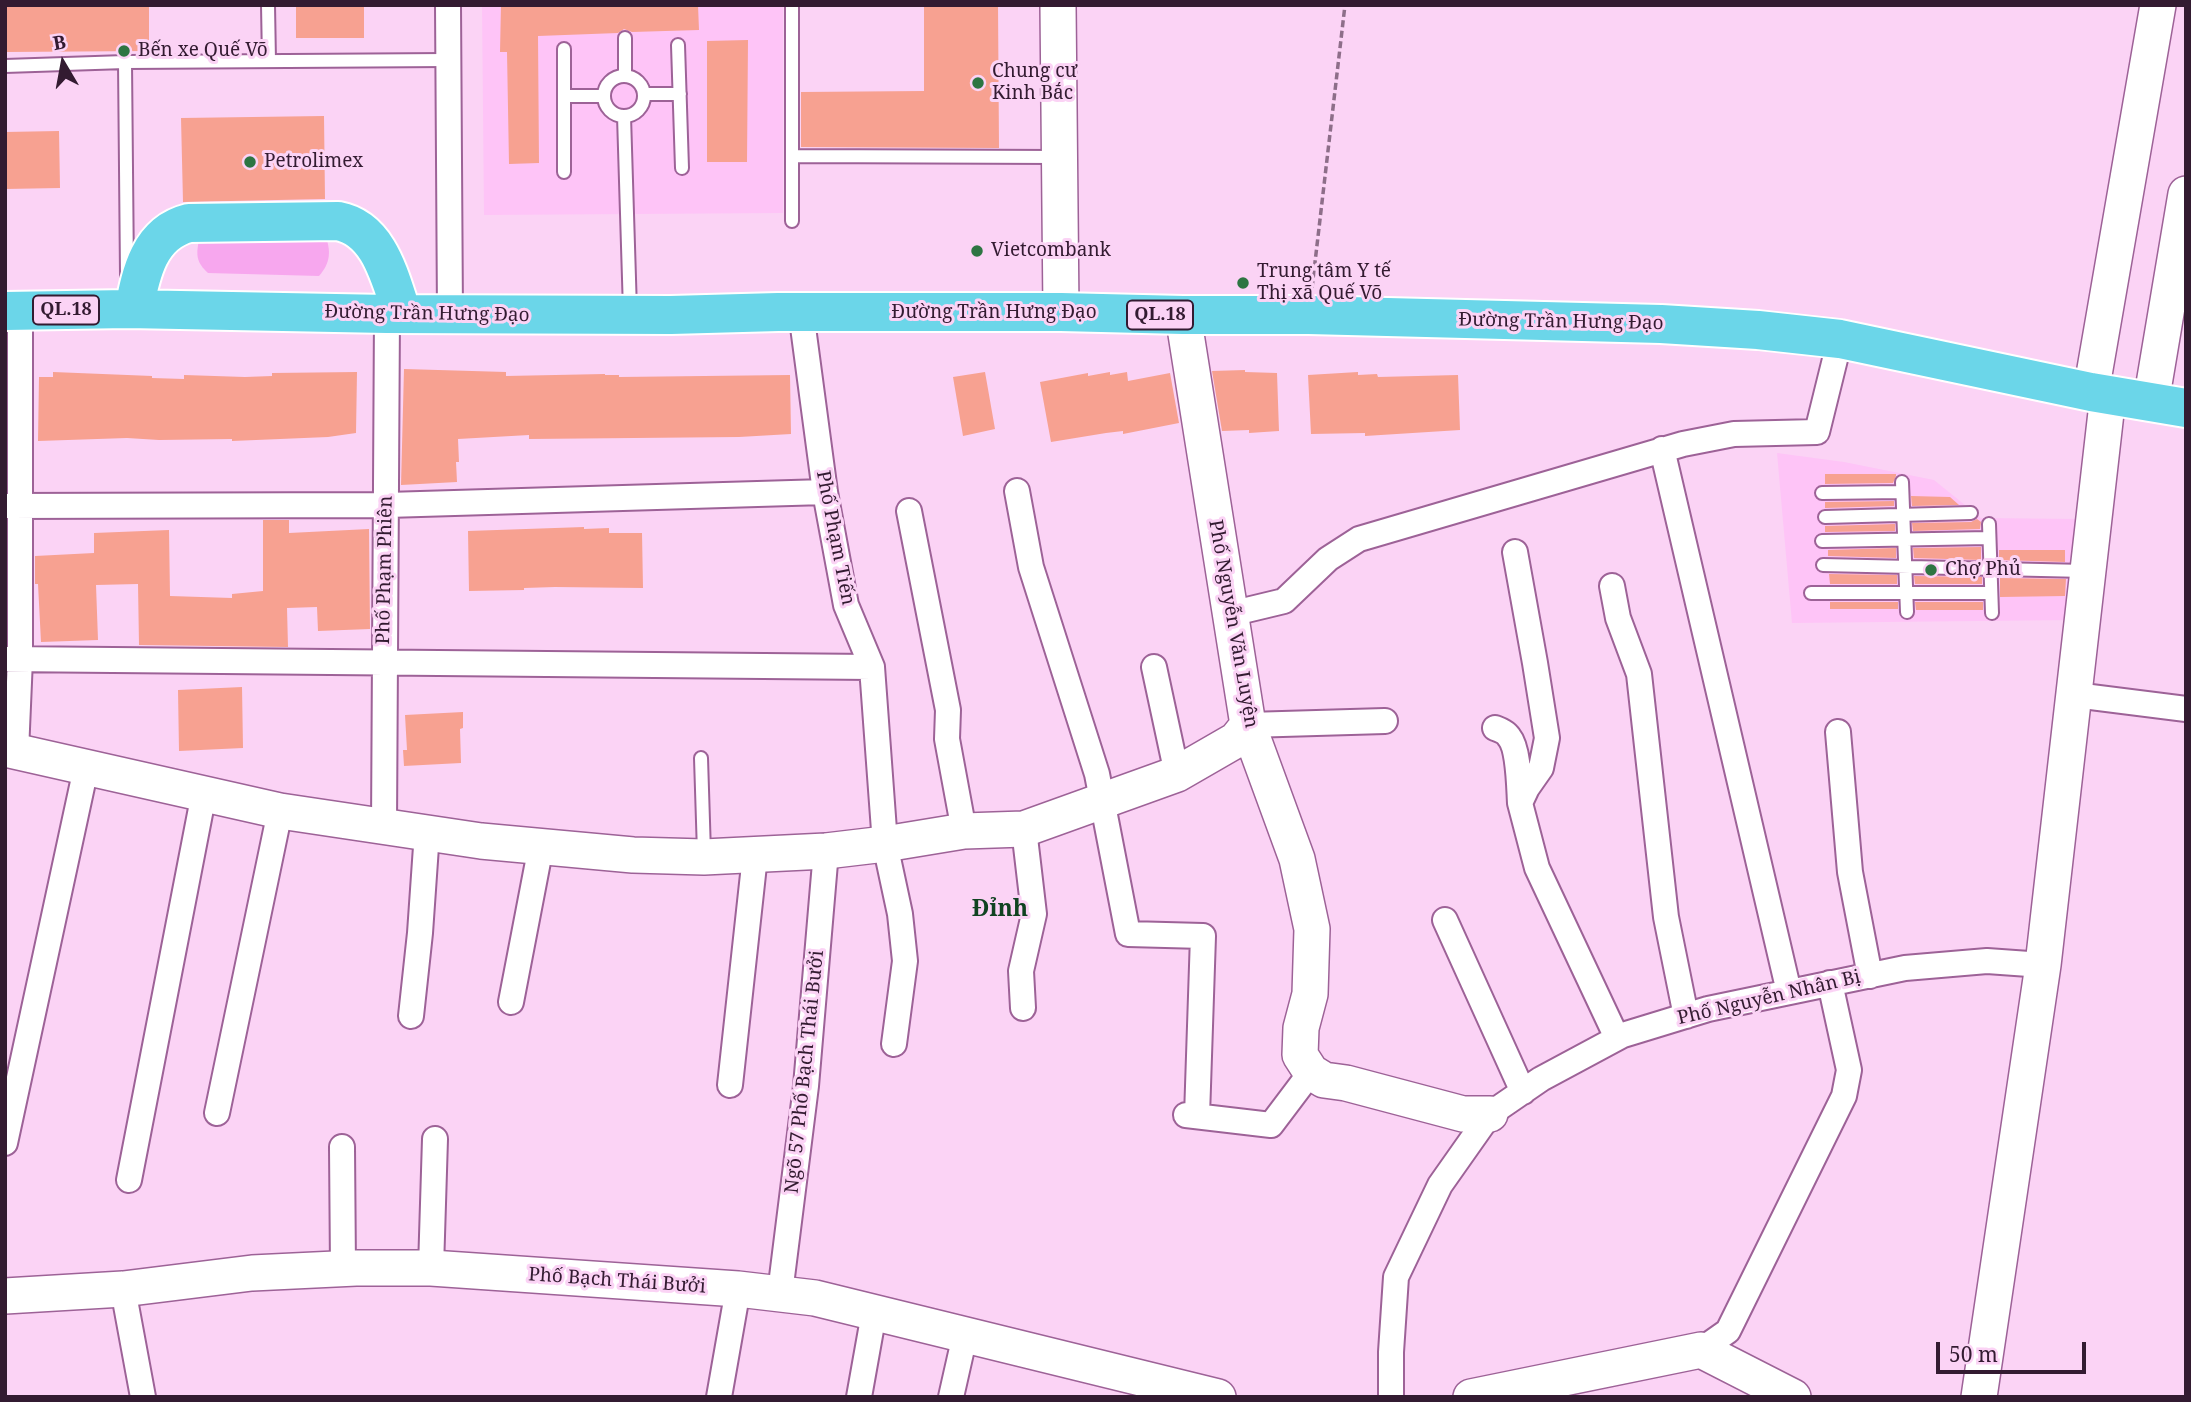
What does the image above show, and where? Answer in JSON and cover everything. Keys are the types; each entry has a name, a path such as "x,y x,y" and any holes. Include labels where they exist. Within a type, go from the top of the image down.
{"highway":[{"path":"131,309 147,257 156,244 181,225 338,221 348,223 370,239 386,266 395,314"},
{"name":"Đường Trần Hưng Đạo","path":"12,311 131,309 450,315 1061,312 1661,324 1758,330 1840,339 2099,394 2168,405"}],"street":[{"path":"449,5 450,315"},
{"path":"1058,5 1061,312"},
{"path":"1979,1397 2043,965 2088,571 2099,394 2158,5"},
{"path":"2168,405 2186,194"},
{"path":"12,311 11,750 280,811 481,841 633,855 755,856 885,844 964,831 1024,829 1177,774 1236,740 1248,725 1385,721"},
{"name":"Phố Phạm Tiến","path":"801,312 824,492 846,605 872,667 885,844 901,914 905,961 894,1044"},
{"name":"Phố Phạm Phiên","path":"384,826 387,505 395,314"},
{"name":"Phố Nguyễn Văn Luyện","path":"1183,315 1248,725 1297,859 1312,929 1310,994 1301,1028 1300,1055 1311,1072"},
{"path":"1230,614 1284,601 1328,559 1359,539 1683,443 1734,434 1817,432 1840,339"},
{"path":"1662,449 1788,992"},
{"path":"1017,491 1031,566 1097,774 1128,934 1203,936 1191,1116 1271,1125 1311,1072 1324,1080 1346,1083 1463,1114 1490,1115"},
{"path":"13,506 387,505 824,492"},
{"path":"909,511 948,710 947,739 964,831"},
{"path":"1514,552 1547,738 1541,768 1520,803"},
{"path":"1612,586 1618,618 1639,674 1666,917 1686,1016"},
{"path":"13,659 872,667"},
{"path":"1154,667 1177,774"},
{"path":"2075,695 2186,709"},
{"path":"1495,728 1504,731 1511,738 1520,803 1537,868 1617,1038"},
{"path":"1838,733 1850,872 1870,975"},
{"path":"5,1143 86,768"},
{"path":"129,1180 204,793"},
{"path":"218,1113 280,811"},
{"path":"1023,1007 1021,971 1034,914 1024,829"},
{"path":"411,1016 427,832"},
{"path":"512,1002 541,846"},
{"name":"Ngõ 57 Phố Bạch Thái Bưởi","path":"780,1293 806,1086 826,851"},
{"path":"730,1086 755,856"},
{"path":"1445,920 1523,1092"},
{"name":"Phố Nguyễn Nhân Bị","path":"1391,1397 1396,1277 1440,1185 1490,1115 1541,1079 1617,1038 1708,1009 1905,968 1987,961 2043,965"},
{"path":"1471,1397 1700,1350 1728,1331 1844,1096 1849,1070 1830,984"},
{"path":"431,1268 435,1139"},
{"path":"342,1147 343,1269"},
{"name":"Phố Bạch Thái Bưởi","path":"5,1296 124,1289 252,1273 431,1268 738,1289 815,1298 1218,1397"},
{"path":"124,1289 143,1397"},
{"path":"719,1397 738,1289"},
{"path":"859,1397 874,1313"},
{"path":"951,1397 965,1335"},
{"path":"1700,1350 1793,1397"}],"lane":[{"path":"268,5 269,61"},
{"path":"792,5 792,221"},
{"path":"625,38 625,75"},
{"path":"678,45 682,169"},
{"path":"564,48 564,172"},
{"path":"5,66 125,62 449,60"},
{"path":"125,62 131,309"},
{"path":"625,75 637,80 644,94 643,104 639,109 634,114 624,116 608,109 603,96 607,83 625,75"},
{"path":"644,94 680,94"},
{"path":"564,96 603,96"},
{"path":"624,116 630,315"},
{"path":"792,156 1059,157"},
{"path":"1822,493 1902,487 1907,612"},
{"path":"1825,517 1970,513"},
{"path":"1989,524 1992,614"},
{"path":"1822,541 1989,538"},
{"path":"1823,565 2088,571"},
{"path":"1811,593 1991,593"},
{"path":"701,758 704,857"}],"path":[{"path":"1309,315 1345,5"}],"shaded area":[{"path":"482,5 783,5 783,213 484,215"},
{"path":"325,234 329,256 319,276 208,273 198,258 199,240"},
{"name":"Chợ Phủ","path":"1777,453 1844,462 1934,480 1981,518 2078,519 2072,620 1792,623"}],"building":[{"path":"5,5 149,5 149,51 6,52"},
{"path":"296,5 364,5 364,38 296,38"},
{"path":"501,5 698,5 699,30 632,32 624,29 618,33 538,36 539,163 509,164 507,52 500,52"},
{"name":"Chung cư Kinh Bắc","path":"924,5 998,5 999,148 801,147 801,92 924,91"},
{"path":"748,40 747,162 707,162 707,41"},
{"path":"324,116 325,199 183,202 181,118"},
{"path":"59,131 60,188 5,189 5,132"},
{"path":"404,369 506,372 506,376 790,375 791,434 529,439 529,435 458,439 457,482 401,485"},
{"path":"1212,371 1277,373 1279,431 1222,431"},
{"path":"53,372 184,379 184,375 245,377 272,376 272,373 357,372 356,433 328,437 232,441 127,438 38,441 39,377 53,377"},
{"path":"985,372 995,429 963,436 953,377"},
{"path":"1110,372 1110,375 1127,372 1128,381 1170,373 1179,423 1123,434 1123,431 1051,442 1040,382 1088,373 1088,376"},
{"path":"1358,372 1358,375 1377,374 1378,377 1458,375 1460,430 1365,436 1365,433 1311,434 1308,375"},
{"path":"1825,474 1896,476 1893,483 1825,484"},
{"path":"1911,496 1950,497 1959,505 1912,506"},
{"path":"1894,501 1894,506 1825,508 1825,502"},
{"path":"1977,519 1981,522 1980,529 1913,531 1912,523 1971,522"},
{"path":"263,520 289,520 289,533 369,529 370,629 318,631 317,607 287,608 288,647 139,645 138,584 96,585 98,640 41,642 35,556 94,553 94,533 169,530 170,596 232,598 232,594 263,591"},
{"path":"1895,524 1895,531 1825,532 1825,526"},
{"path":"609,528 609,533 642,533 643,588 555,587 469,591 468,531"},
{"path":"1981,547 1981,560 1914,558 1913,548"},
{"path":"1896,548 1896,558 1828,556 1828,550"},
{"path":"1999,550 2065,550 2065,562 1999,560"},
{"path":"1829,574 1897,575 1897,584 1830,584"},
{"path":"1914,576 1982,577 1982,584 1915,584"},
{"path":"2000,578 2066,579 2065,596 2000,597"},
{"path":"1830,602 1898,602 1898,609 1830,609"},
{"path":"1915,602 1983,602 1983,610 1916,610"},
{"path":"242,687 243,748 179,751 178,690"},
{"path":"463,712 463,728 460,729 461,763 404,766 403,750 407,750 405,715"}],"place":[{"name":"Bến xe Quế Võ","path":"124,51"},
{"name":"Chung cư Kinh Bắc","path":"978,83"},
{"name":"Petrolimex","path":"250,162"},
{"name":"Vietcombank","path":"977,251"},
{"name":"Trung tâm Y tế Thị xã Quế Võ","path":"1243,283"},
{"name":"Chợ Phủ","path":"1931,570"}],"district":[{"name":"Đỉnh","path":"1000,909"}]}
